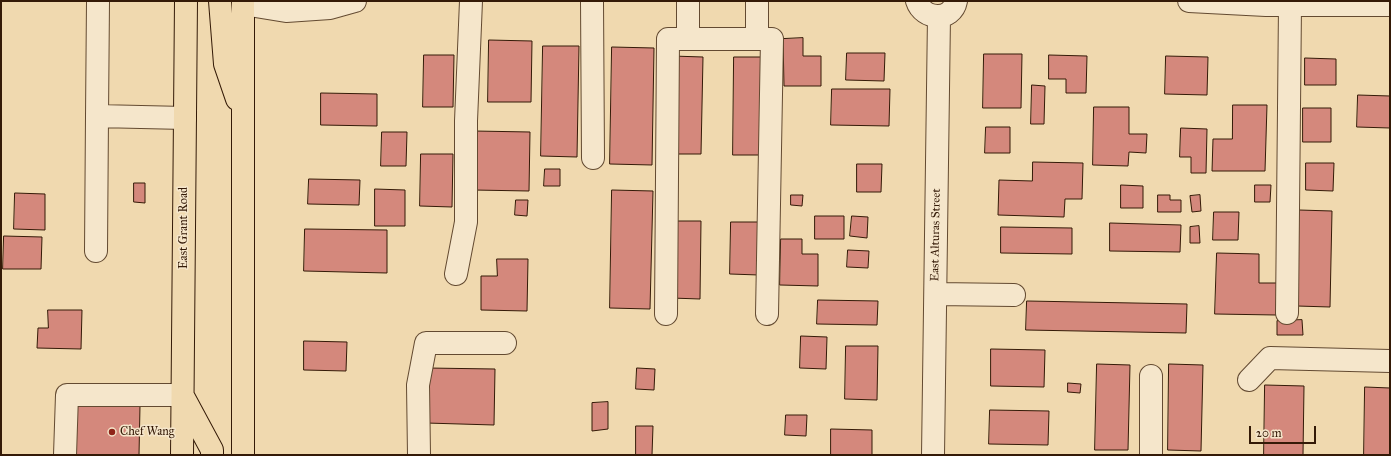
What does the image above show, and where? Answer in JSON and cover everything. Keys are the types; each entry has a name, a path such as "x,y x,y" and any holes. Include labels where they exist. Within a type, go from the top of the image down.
{"main road":[{"name":"East Grant Road","path":"182,455 186,1"},
{"path":"220,1 225,64 243,115"},
{"path":"243,2 243,455"},
{"path":"182,395 212,450 212,455"}],"street":[{"path":"96,251 98,1"},
{"path":"243,2 286,11 330,8 355,1"},
{"path":"456,274 466,222 466,121 471,1"},
{"path":"592,1 593,158"},
{"path":"688,1 688,39"},
{"path":"757,1 757,39"},
{"path":"917,1 923,11 929,15 939,16 952,10 956,1"},
{"path":"1189,1 1290,5 1390,5"},
{"path":"1287,313 1290,5"},
{"name":"East Alturas Street","path":"933,455 939,16"},
{"path":"666,314 668,39 772,39 766,314"},
{"path":"97,116 185,118"},
{"path":"936,294 1014,295"},
{"path":"419,455 418,385 426,343 505,343"},
{"path":"1249,380 1270,358 1390,361"},
{"path":"1151,376 1151,455"},
{"path":"65,455 67,395 182,395"}],"building":[{"path":"803,38 803,56 821,56 821,86 784,86 783,39"},
{"path":"489,40 532,41 531,102 488,102"},
{"path":"543,46 579,46 577,157 541,156"},
{"path":"612,47 654,48 652,165 610,164"},
{"path":"847,53 885,53 884,81 846,80"},
{"path":"984,54 1022,54 1021,108 983,108"},
{"path":"424,55 454,55 453,107 423,107"},
{"path":"1049,55 1087,56 1086,93 1066,93 1066,79 1049,79"},
{"path":"672,56 703,57 701,154 671,154"},
{"path":"1166,56 1208,57 1207,95 1165,94"},
{"path":"734,57 764,57 761,155 733,155"},
{"path":"1305,58 1336,59 1336,85 1305,85"},
{"path":"1032,85 1045,86 1044,124 1031,124"},
{"path":"832,89 890,89 889,126 831,125"},
{"path":"321,93 377,94 377,126 321,125"},
{"path":"1358,95 1390,96 1390,128 1357,127"},
{"path":"1233,105 1267,105 1265,171 1212,171 1213,139 1232,139"},
{"path":"1094,107 1129,107 1129,134 1147,134 1146,153 1129,152 1128,166 1093,165"},
{"path":"1303,108 1331,108 1331,142 1303,142"},
{"path":"986,127 1010,127 1010,153 985,153"},
{"path":"1181,128 1207,129 1206,173 1191,173 1191,157 1180,157"},
{"path":"474,131 530,132 529,191 473,190"},
{"path":"382,132 407,132 406,166 381,166"},
{"path":"421,154 453,154 452,207 420,206"},
{"path":"1033,162 1083,163 1082,199 1065,199 1064,217 998,215 999,180 1032,181"},
{"path":"1306,163 1334,163 1333,191 1306,190"},
{"path":"857,164 882,164 881,192 857,192"},
{"path":"545,169 560,169 560,186 544,186"},
{"path":"309,179 360,180 359,205 308,204"},
{"path":"134,183 145,183 145,203 134,202"},
{"path":"1121,185 1143,186 1143,208 1121,208"},
{"path":"1255,185 1271,185 1270,202 1255,202"},
{"path":"375,189 405,190 405,226 375,226"},
{"path":"612,190 653,191 650,309 610,308"},
{"path":"15,193 45,194 45,230 14,229"},
{"path":"791,195 803,195 802,206 791,205"},
{"path":"1158,195 1170,195 1170,200 1181,200 1181,212 1158,212"},
{"path":"1200,195 1201,211 1192,212 1190,196"},
{"path":"516,200 528,200 527,216 515,215"},
{"path":"1299,210 1332,211 1330,307 1297,306"},
{"path":"1214,212 1239,212 1238,240 1213,240"},
{"path":"815,216 844,216 844,239 815,239"},
{"path":"852,216 868,217 867,238 850,236"},
{"path":"670,221 701,221 700,299 671,298"},
{"path":"731,222 760,222 759,275 730,274"},
{"path":"1110,223 1181,225 1180,252 1110,251"},
{"path":"1199,226 1200,243 1190,243 1190,227"},
{"path":"1001,227 1072,228 1072,254 1001,253"},
{"path":"305,229 387,230 387,273 304,271"},
{"path":"4,236 42,237 41,269 3,269"},
{"path":"781,239 802,239 802,254 818,254 818,286 780,285"},
{"path":"848,250 869,251 868,268 847,267"},
{"path":"1217,253 1259,254 1259,283 1277,283 1276,315 1215,314"},
{"path":"497,259 528,259 527,311 481,310 481,276 497,276"},
{"path":"818,300 878,301 877,325 817,324"},
{"path":"1027,301 1187,304 1186,333 1026,330"},
{"path":"48,310 82,310 81,349 37,348 38,328 48,328"},
{"path":"1302,320 1303,335 1277,335 1277,321"},
{"path":"801,336 827,337 826,369 800,368"},
{"path":"304,341 347,342 346,371 304,370"},
{"path":"846,346 878,346 877,400 845,399"},
{"path":"991,349 1045,350 1044,387 991,386"},
{"path":"1097,364 1130,365 1128,450 1095,450"},
{"path":"1169,364 1203,365 1201,451 1168,450"},
{"path":"427,368 495,369 494,425 426,423"},
{"path":"637,368 655,369 654,390 636,389"},
{"path":"1068,383 1081,384 1080,393 1068,392"},
{"path":"1265,385 1304,386 1303,455 1264,455"},
{"path":"1365,387 1390,388 1390,455 1364,455"},
{"path":"608,402 608,429 592,431 592,403"},
{"path":"73,405 140,406 139,455 72,455"},
{"path":"990,410 1049,411 1048,445 989,444"},
{"path":"786,415 807,415 806,436 785,435"},
{"path":"636,426 653,426 652,455 636,455"},
{"path":"831,429 872,430 872,455 831,455"}],"place":[{"name":"Chef Wang","path":"112,432"}]}
